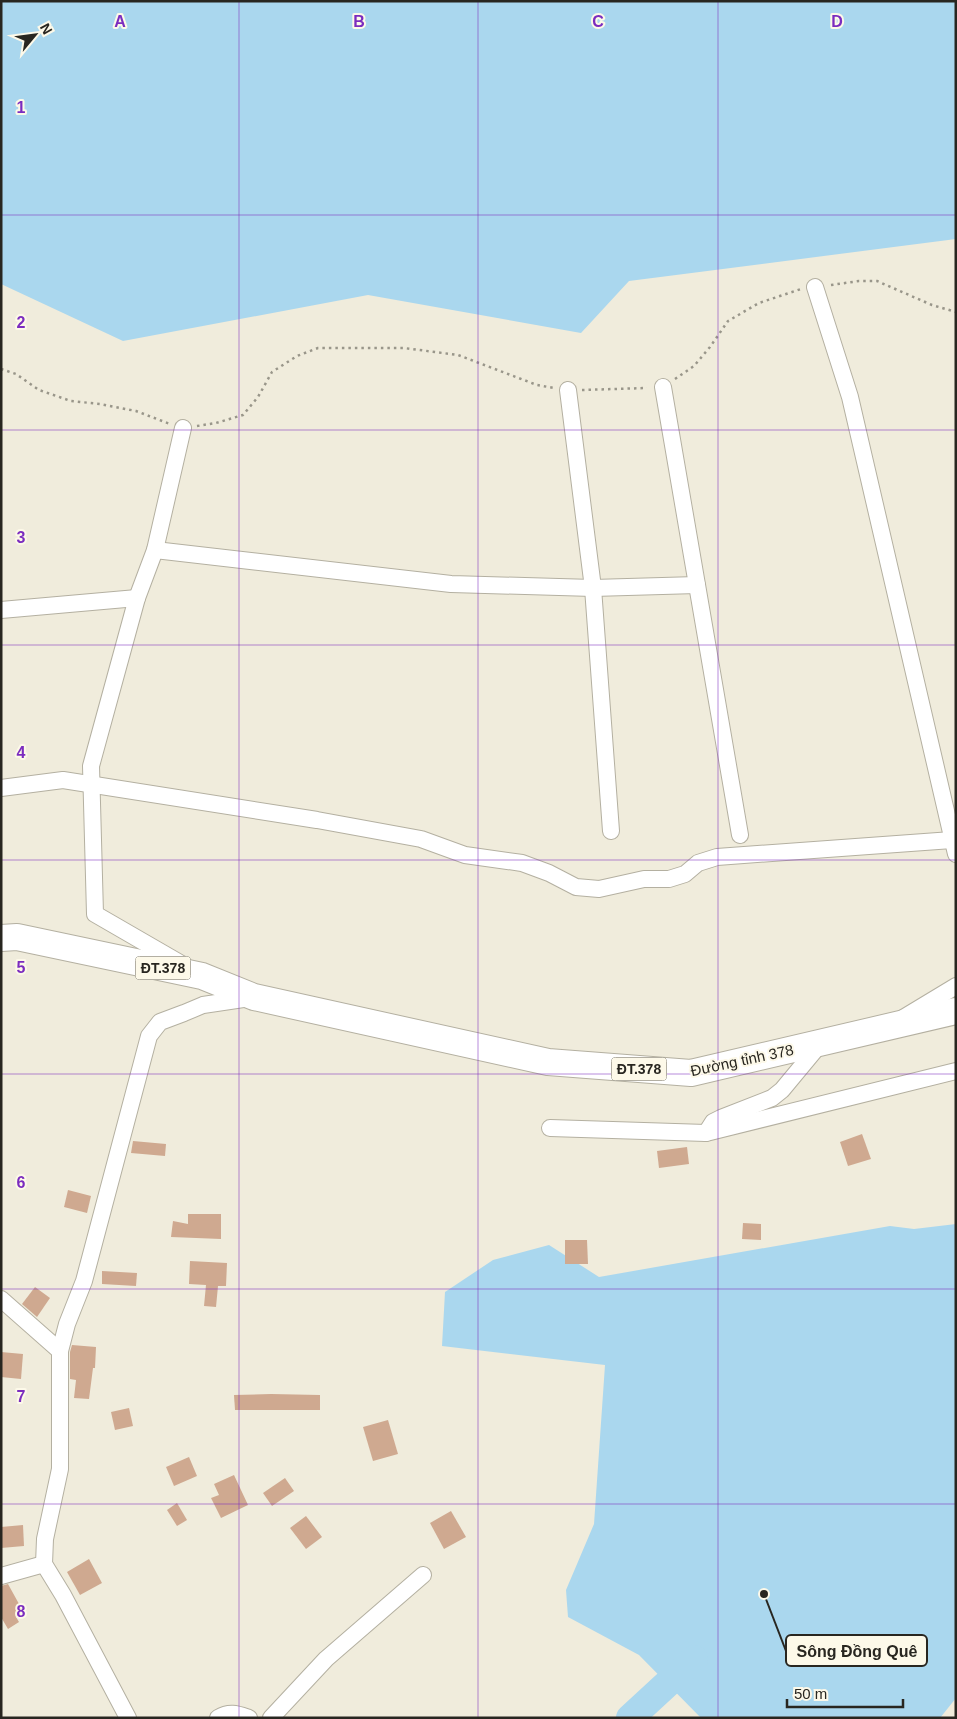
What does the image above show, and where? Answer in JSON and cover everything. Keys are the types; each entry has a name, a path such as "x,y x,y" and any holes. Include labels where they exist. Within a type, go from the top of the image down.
{"main road":[{"name":"ĐT.378","path":"1,938 17,937 202,976 254,997"},
{"name":"Đường tỉnh 378","path":"254,997 548,1062 691,1074 956,1011"}],"street":[{"path":"1,788 63,780 421,839 464,855 522,863 549,873 576,887 599,889 644,879 669,879 685,874 698,863 717,857 954,847 850,397 816,287"},
{"path":"663,387 740,835"},
{"path":"568,390 593,588 611,831"},
{"path":"183,428 155,550 137,598 91,766 95,914 202,976"},
{"path":"155,550 451,584 593,588 698,585"},
{"path":"1,610 137,598"},
{"path":"891,1026 956,986"},
{"path":"128,1718 63,1595 44,1564 45,1539 60,1469 60,1351 67,1324 84,1281 149,1036 160,1022 190,1010 254,997"},
{"path":"706,1133 713,1122 772,1098 782,1090 821,1042"},
{"path":"550,1128 706,1133 956,1071"},
{"path":"1,1299 60,1351"},
{"path":"1,1576 44,1564"},
{"path":"271,1718 326,1659 423,1575"},
{"path":"218,1718 227,1713 234,1713 249,1718"}],"path":[{"path":"1,368 16,374 38,390 71,401 136,411 163,423 183,428 216,423 243,415 258,397 272,372 297,356 318,348 404,348 458,356 537,386 568,390 663,387 694,366 728,321 759,304 800,289 858,281 877,281 932,305 956,312"}],"water":[{"path":"1,1 956,1 956,239 629,281 581,333 368,295 123,341 1,284"},
{"path":"956,1224 956,1698 940,1718 701,1718 639,1655 568,1617 566,1590 594,1524 605,1365 442,1346 445,1292 493,1260 549,1245 599,1277 890,1226 914,1229"}],"building":[{"path":"862,1134 871,1159 848,1166 840,1142"},
{"path":"133,1141 166,1144 165,1156 131,1153"},
{"path":"687,1147 689,1164 659,1168 657,1151"},
{"path":"68,1190 91,1196 87,1213 64,1207"},
{"path":"188,1214 221,1214 221,1239 171,1237 173,1221 188,1224"},
{"path":"743,1223 761,1224 761,1240 742,1239"},
{"path":"565,1240 587,1240 588,1264 565,1264"},
{"path":"190,1261 227,1263 226,1286 218,1286 216,1307 204,1306 206,1285 189,1284"},
{"path":"102,1271 137,1273 136,1286 102,1284"},
{"path":"35,1287 50,1298 37,1317 22,1304"},
{"path":"72,1345 96,1347 95,1368 93,1368 89,1399 74,1398 76,1380 70,1379 70,1352"},
{"path":"1,1352 23,1354 21,1379 1,1377"},
{"path":"234,1395 320,1395 320,1410 235,1410"},
{"path":"129,1408 133,1426 115,1430 111,1412"},
{"path":"388,1420 398,1454 373,1461 363,1427"},
{"path":"189,1457 197,1476 174,1486 166,1467"},
{"path":"234,1475 248,1505 221,1518 211,1498 219,1495 214,1484"},
{"path":"285,1478 294,1491 272,1506 263,1493"},
{"path":"177,1503 187,1520 177,1526 167,1510"},
{"path":"451,1511 466,1537 444,1549 430,1523"},
{"path":"306,1516 322,1537 306,1549 290,1528"},
{"path":"23,1525 24,1546 1,1548 1,1527"},
{"path":"89,1559 102,1583 80,1595 67,1572"},
{"path":"8,1584 24,1613 16,1617 19,1622 8,1629 1,1617 1,1586"}],"waterway":[{"path":"630,1718 694,1659"}],"place":[{"name":"Sông Đồng Quê","path":"764,1594"}]}
